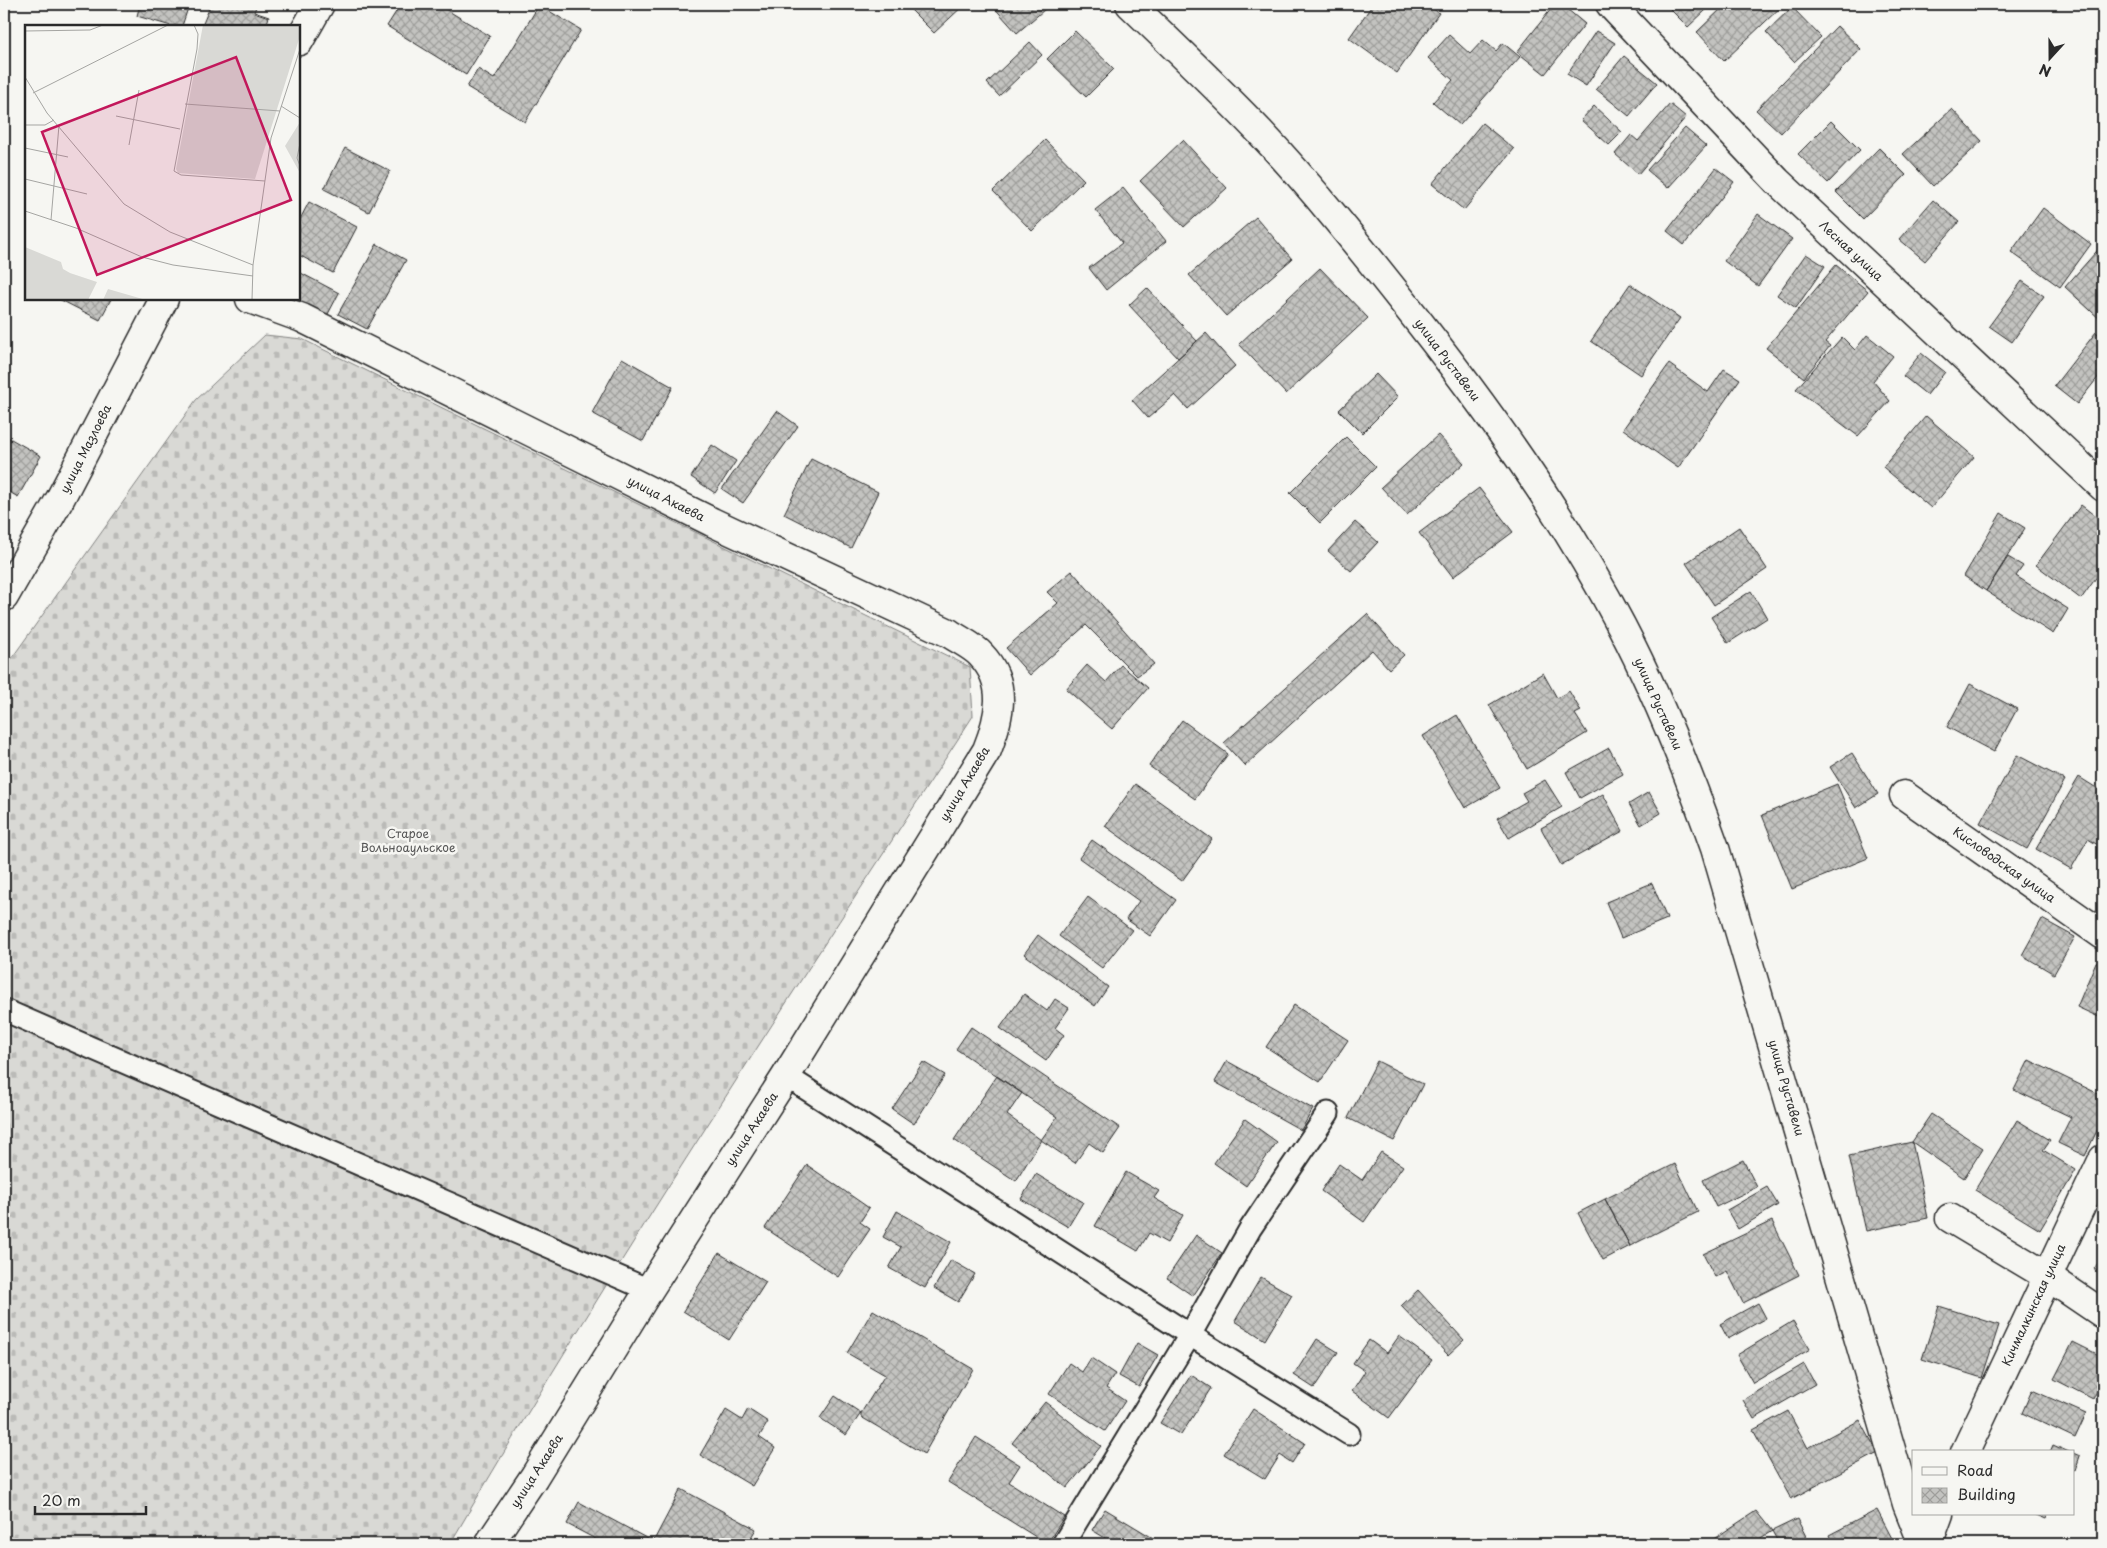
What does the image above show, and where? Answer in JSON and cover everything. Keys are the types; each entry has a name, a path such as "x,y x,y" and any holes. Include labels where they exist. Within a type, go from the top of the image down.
{"street":[{"path":"300,39 320,4"},
{"name":"улица Руставели","path":"1130,4 1261,133 1338,221 1434,342 1505,437 1552,508 1593,573 1622,627 1655,693 1688,771 1715,848 1907,1504 1923,1544"},
{"name":"Лесная улица","path":"1611,4 1777,182 2103,487"},
{"name":"улица Мазлоева","path":"4,596 60,499 163,300"},
{"name":"улица Акаева","path":"253,300 302,318 712,522 949,633 980,654 995,672 1000,697 997,724 987,750 786,1076 649,1290 534,1477 489,1544"},
{"name":"Кисловодская улица","path":"1904,795 2103,935"},
{"name":"Кичмалкинская улица","path":"1966,1450 2103,1159"},
{"path":"1950,1218 2047,1276 2103,1314"},
{"path":"1928,1544 1938,1516"}],"lane":[{"path":"4,1010 649,1290"},
{"path":"786,1076 1190,1335 1349,1434"},
{"path":"1062,1544 1190,1335 1250,1229 1328,1113"}],"green space":[{"name":"Старое Вольноаульское","path":"265,335 302,339 970,667 973,716 706,1127 576,1334 450,1544 4,1544 4,669 196,400"}],"building":[{"path":"140,4 174,4 188,8 182,25 168,25 137,16"},
{"path":"211,4 257,4 254,12 269,17 266,25 202,25"},
{"path":"401,4 437,4 490,36 466,75 387,26"},
{"path":"905,4 965,4 934,33"},
{"path":"991,4 1051,4 1017,33"},
{"path":"1373,4 1426,4 1439,13 1397,73 1349,38"},
{"path":"1555,4 1561,4 1585,24 1545,74 1517,52"},
{"path":"1665,4 1699,4 1706,10 1688,27"},
{"path":"1726,4 1784,4 1724,61 1697,32"},
{"path":"539,5 581,30 525,122 467,87 478,69 494,79"},
{"path":"1792,7 1821,37 1794,62 1766,32"},
{"path":"1837,26 1861,49 1781,133 1756,110"},
{"path":"1075,31 1114,69 1086,97 1047,59"},
{"path":"1596,31 1615,43 1586,86 1567,74"},
{"path":"1449,35 1470,54 1483,40 1496,51 1503,43 1520,57 1460,125 1433,102 1453,80 1428,58"},
{"path":"1030,42 1042,55 999,96 987,83"},
{"path":"1624,56 1657,83 1629,116 1596,89"},
{"path":"1670,104 1686,117 1638,174 1615,154 1631,135 1638,141"},
{"path":"1594,106 1622,132 1609,145 1581,120"},
{"path":"1952,109 1982,141 1933,186 1903,154"},
{"path":"1831,121 1860,150 1828,183 1798,154"},
{"path":"1482,123 1514,149 1464,210 1432,184"},
{"path":"1685,128 1706,146 1668,188 1647,170"},
{"path":"1045,140 1084,180 1032,231 993,191"},
{"path":"1183,140 1227,188 1184,227 1140,181"},
{"path":"345,148 390,171 369,212 324,189"},
{"path":"1879,148 1906,175 1863,219 1836,192"},
{"path":"1716,168 1734,182 1684,245 1667,231"},
{"path":"1123,188 1166,241 1106,290 1089,268 1122,243 1095,210"},
{"path":"1933,200 1959,222 1925,261 1899,239"},
{"path":"309,202 357,227 333,273 300,256 300,219"},
{"path":"2043,208 2091,244 2060,287 2011,252"},
{"path":"1758,214 1792,239 1758,286 1724,261"},
{"path":"1256,217 1292,259 1226,316 1189,275"},
{"path":"377,244 406,260 367,329 338,314"},
{"path":"2103,244 2103,322 2065,287"},
{"path":"1806,254 1825,266 1796,308 1777,295"},
{"path":"1836,265 1868,291 1825,342 1830,346 1804,378 1766,348"},
{"path":"1320,268 1368,318 1286,394 1239,344"},
{"path":"300,273 339,293 327,316 296,300 300,300"},
{"path":"2022,281 2044,296 2012,342 1989,326"},
{"path":"1630,284 1680,318 1641,375 1591,341"},
{"path":"1147,288 1197,341 1178,358 1129,305"},
{"path":"61,300 110,300 100,320"},
{"path":"2096,332 2103,338 2103,371 2077,404 2054,386"},
{"path":"1206,333 1235,366 1188,409 1175,395 1148,418 1132,400"},
{"path":"1867,335 1893,356 1873,381 1890,401 1858,436 1796,389 1842,337 1855,350"},
{"path":"1921,353 1945,372 1927,395 1903,376"},
{"path":"622,358 673,387 643,441 592,413"},
{"path":"1669,364 1708,392 1724,369 1740,379 1678,468 1623,429"},
{"path":"1376,374 1398,397 1362,433 1339,410"},
{"path":"2103,408 2103,423 2096,418"},
{"path":"777,411 798,426 743,503 722,489"},
{"path":"1926,416 1974,457 1931,508 1883,467"},
{"path":"4,435 41,456 18,497 4,489"},
{"path":"1438,435 1464,463 1407,515 1381,487"},
{"path":"1346,437 1376,467 1320,523 1290,493"},
{"path":"712,445 736,461 715,493 691,477"},
{"path":"811,459 878,492 851,548 784,514"},
{"path":"1479,488 1513,532 1453,577 1419,533"},
{"path":"2081,505 2103,522 2103,568 2081,599 2036,565"},
{"path":"2001,513 2025,528 1986,591 1964,576"},
{"path":"1355,522 1378,542 1351,571 1328,551"},
{"path":"1739,527 1767,569 1714,605 1686,563"},
{"path":"2008,557 2023,566 2016,576 2068,609 2053,634 1986,591"},
{"path":"1072,571 1154,664 1137,676 1086,625 1030,675 1006,648 1058,603 1047,592"},
{"path":"1751,591 1767,618 1728,643 1711,617"},
{"path":"1367,614 1404,655 1389,669 1372,650 1245,766 1224,743"},
{"path":"1087,665 1106,682 1121,665 1148,688 1112,729 1066,689"},
{"path":"1543,673 1557,698 1569,691 1581,711 1575,714 1587,733 1527,769 1489,705"},
{"path":"1970,684 2017,709 1994,752 1947,727"},
{"path":"1457,715 1500,788 1465,808 1423,736"},
{"path":"1182,720 1228,754 1195,799 1149,766"},
{"path":"1609,748 1623,774 1580,798 1566,772"},
{"path":"1852,753 1878,794 1856,808 1830,767"},
{"path":"2017,755 2065,780 2027,849 1980,823"},
{"path":"2079,777 2103,792 2103,848 2088,839 2071,869 2036,849"},
{"path":"1545,780 1562,807 1509,838 1497,818 1527,801 1522,793"},
{"path":"1135,784 1212,839 1182,881 1105,826"},
{"path":"1837,784 1868,858 1792,889 1762,815"},
{"path":"1649,792 1661,813 1641,825 1629,804"},
{"path":"1603,794 1623,831 1561,865 1541,828"},
{"path":"1092,840 1176,900 1150,936 1126,919 1139,901 1079,858"},
{"path":"1652,883 1667,919 1621,938 1606,902"},
{"path":"1088,897 1132,930 1102,968 1059,936"},
{"path":"2042,919 2075,937 2054,974 2022,955"},
{"path":"1038,935 1108,987 1095,1006 1024,954"},
{"path":"2096,962 2103,965 2103,1019 2077,1007"},
{"path":"1024,994 1047,1011 1055,999 1069,1008 1055,1028 1064,1035 1046,1061 1000,1028"},
{"path":"1294,1005 1348,1040 1320,1082 1266,1047"},
{"path":"971,1027 1120,1128 1103,1153 1089,1143 1075,1163 1041,1140 1057,1117 956,1049"},
{"path":"2029,1060 2103,1096 2103,1118 2085,1156 2058,1143 2071,1117 2014,1090"},
{"path":"1227,1061 1313,1109 1301,1130 1215,1082"},
{"path":"1377,1061 1423,1084 1394,1141 1348,1118"},
{"path":"923,1062 945,1075 914,1124 892,1109"},
{"path":"997,1076 1022,1093 1007,1115 1041,1140 1016,1181 954,1140"},
{"path":"1931,1114 1983,1148 1964,1178 1912,1142"},
{"path":"1245,1119 1277,1142 1246,1186 1214,1163"},
{"path":"2017,1120 2050,1140 2043,1150 2076,1170 2040,1230 1975,1190"},
{"path":"1912,1142 1928,1218 1866,1231 1849,1156"},
{"path":"1381,1152 1403,1166 1364,1222 1321,1191 1339,1164 1362,1180"},
{"path":"1743,1160 1757,1187 1716,1207 1703,1180"},
{"path":"1675,1164 1698,1212 1630,1246 1605,1199"},
{"path":"807,1165 869,1208 860,1222 870,1229 838,1277 765,1228"},
{"path":"1126,1172 1159,1191 1154,1198 1183,1215 1167,1243 1149,1233 1138,1251 1095,1226"},
{"path":"1036,1174 1083,1202 1068,1227 1021,1199"},
{"path":"1767,1187 1778,1205 1738,1229 1727,1210"},
{"path":"1605,1199 1630,1246 1603,1260 1578,1213"},
{"path":"897,1211 951,1242 925,1288 889,1268 901,1247 883,1237"},
{"path":"1772,1221 1799,1275 1743,1303 1727,1271 1715,1277 1703,1254"},
{"path":"1196,1235 1222,1253 1193,1296 1167,1278"},
{"path":"719,1253 766,1282 729,1340 683,1311"},
{"path":"2103,1255 2103,1275 2094,1269"},
{"path":"951,1260 975,1274 958,1302 934,1288"},
{"path":"1261,1277 1292,1295 1265,1340 1235,1321"},
{"path":"1418,1290 1464,1340 1448,1355 1401,1306"},
{"path":"1758,1303 1766,1318 1728,1339 1720,1324"},
{"path":"1939,1306 1999,1325 1982,1378 1922,1359"},
{"path":"873,1310 973,1369 924,1454 861,1417 861,1413 885,1375 847,1353"},
{"path":"1793,1321 1810,1349 1753,1383 1737,1355"},
{"path":"1399,1336 1432,1360 1389,1418 1352,1391 1365,1371 1353,1363 1369,1340 1387,1353"},
{"path":"1317,1339 1338,1352 1314,1388 1294,1375"},
{"path":"2073,1342 2103,1357 2103,1379 2093,1399 2054,1379"},
{"path":"1137,1343 1158,1355 1139,1387 1119,1376"},
{"path":"1091,1358 1115,1374 1106,1388 1125,1401 1105,1431 1049,1394 1069,1363 1082,1372"},
{"path":"1804,1364 1815,1384 1754,1419 1743,1400"},
{"path":"1191,1375 1211,1388 1181,1435 1160,1423"},
{"path":"2032,1390 2086,1414 2075,1438 2022,1413"},
{"path":"835,1396 861,1413 846,1435 820,1418"},
{"path":"1045,1402 1101,1446 1067,1488 1012,1443"},
{"path":"748,1409 768,1422 759,1437 775,1448 752,1486 700,1455 726,1410 742,1420"},
{"path":"1253,1409 1305,1443 1292,1463 1280,1455 1265,1479 1224,1454"},
{"path":"1788,1411 1808,1448 1860,1420 1878,1453 1791,1499 1753,1430"},
{"path":"976,1437 1020,1465 1009,1482 1064,1517 1047,1544 948,1482"},
{"path":"2053,1445 2064,1450 2051,1450"},
{"path":"2074,1453 2080,1456 2074,1470"},
{"path":"681,1489 756,1529 747,1544 652,1544"},
{"path":"579,1502 648,1539 645,1544 605,1544 567,1524"},
{"path":"1105,1509 1163,1544 1115,1544 1092,1530"},
{"path":"1877,1510 1895,1544 1833,1544 1829,1535"},
{"path":"1756,1511 1772,1531 1751,1544 1706,1544"},
{"path":"1797,1519 1810,1544 1779,1544 1772,1531"}]}
